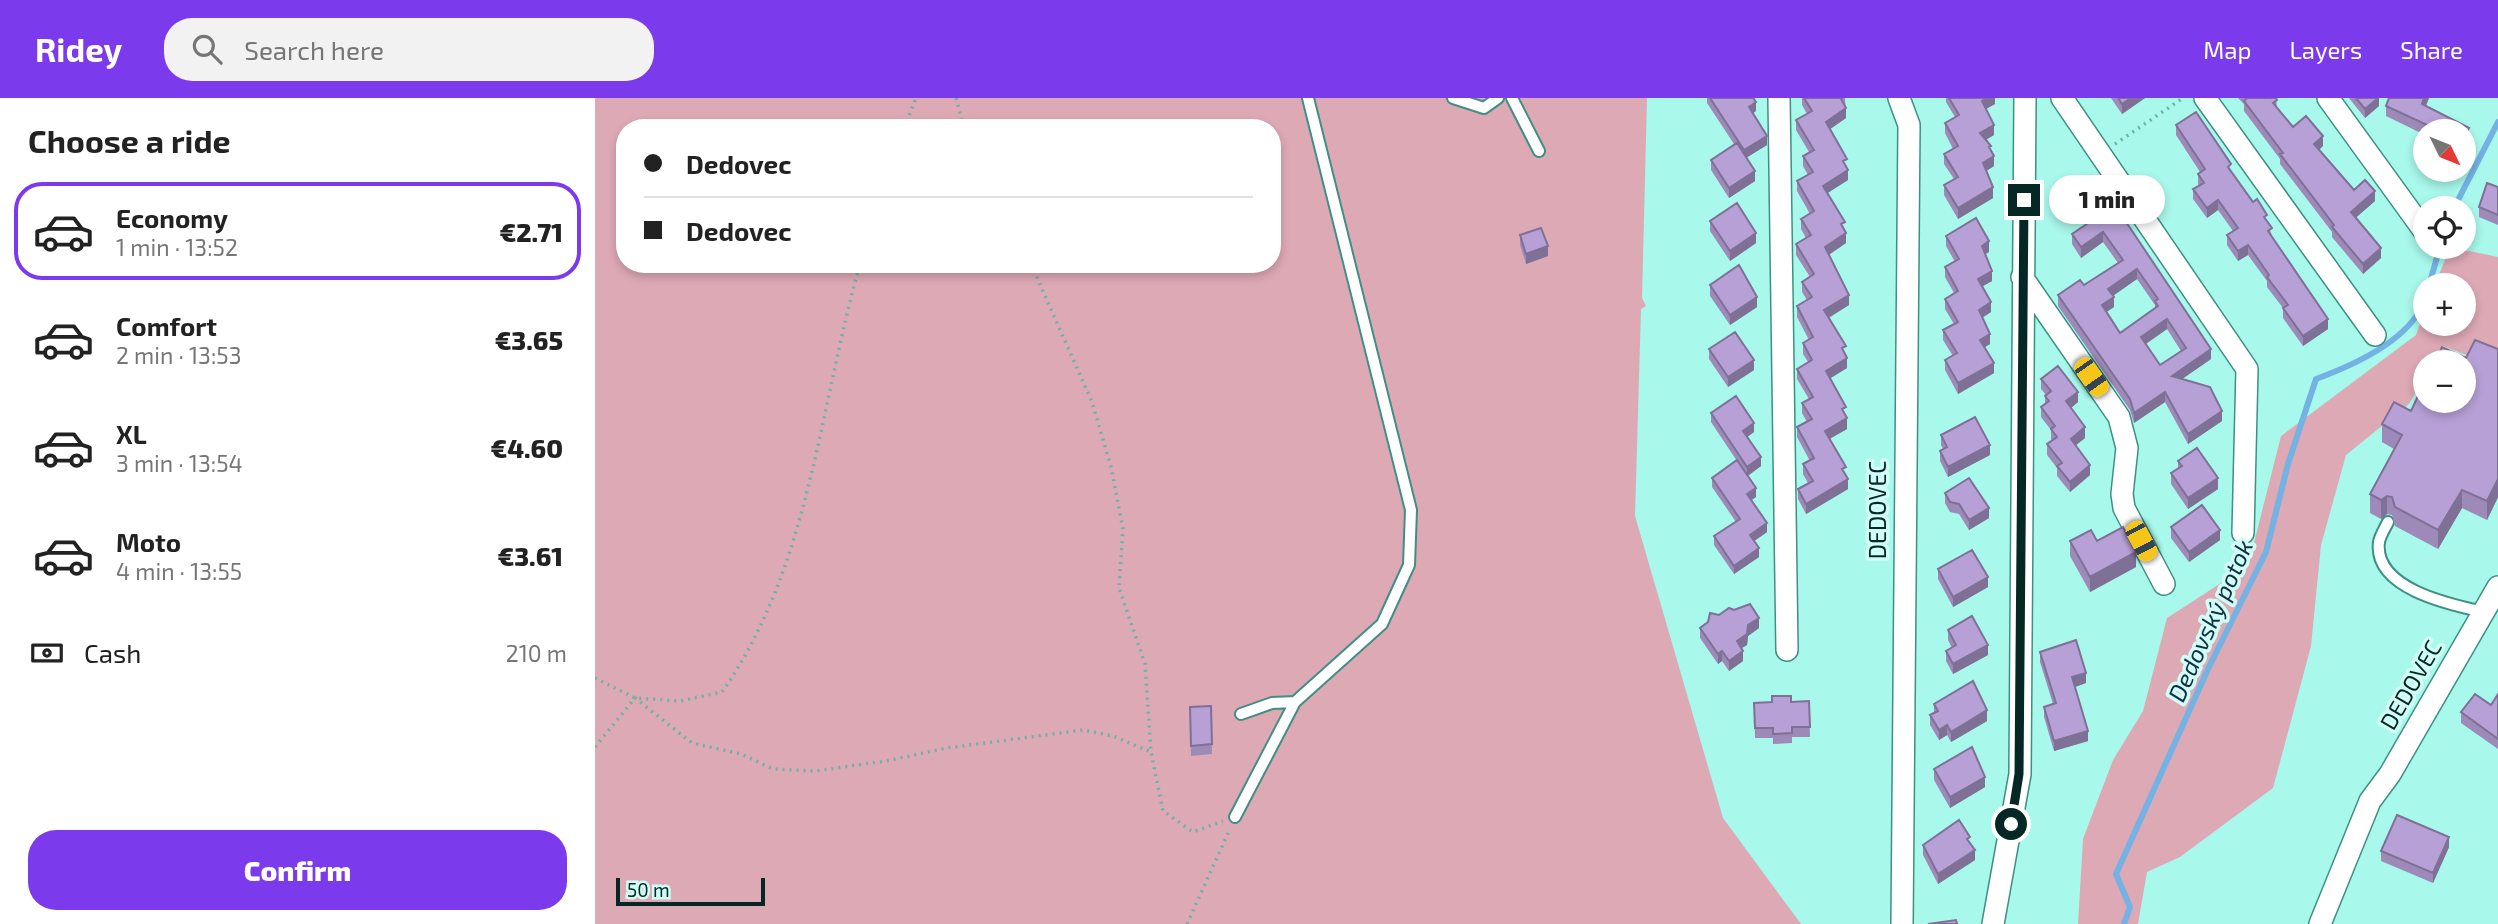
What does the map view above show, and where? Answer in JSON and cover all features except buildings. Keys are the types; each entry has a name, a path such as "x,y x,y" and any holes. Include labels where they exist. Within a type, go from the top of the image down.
{"street":[{"path":"1779,98 1787,650"},
{"name":"DEDOVEC","path":"1899,98 1909,125 1902,924"},
{"path":"1993,924 2019,774 2025,98"},
{"path":"2062,98 2247,369 2243,533"},
{"path":"2205,98 2375,335"},
{"path":"2328,98 2413,215"},
{"path":"2022,277 2119,417 2127,448 2122,494 2125,508 2164,584"},
{"name":"DEDOVEC","path":"2320,924 2370,801 2390,774 2498,587"}],"lane":[{"path":"1235,817 1295,702 1382,624 1409,565 1411,510 1308,98"},
{"path":"1453,98 1484,108 1498,98"},
{"path":"1512,98 1539,150"},
{"path":"2388,522 2379,542 2382,559 2392,576 2424,596 2484,612"},
{"path":"1241,714 1272,703 1295,702"}],"path":[{"path":"908,119 916,98"},
{"path":"956,98 962,119"},
{"path":"2100,154 2183,98"},
{"path":"635,698 680,701 722,692 741,664 768,611 792,546 834,384 844,320 857,273"},
{"path":"1035,273 1092,402 1111,467 1123,529 1119,588 1145,664 1151,752 1163,811 1193,832 1235,817"},
{"path":"595,678 635,698 692,743 741,754 773,769 815,771 885,761 947,748 1083,730 1113,736 1151,752"},
{"path":"595,747 635,698"},
{"path":"1187,924 1235,817"}],"shaded area":[{"path":"595,98 1647,98 1642,298 1646,306 1641,309 1635,516 1723,818 1801,924 595,924"},
{"path":"2476,252 2498,257 2498,367 2476,359 2476,350 2453,350 2443,346 2440,350 2413,350 2413,397 2409,404 2346,455 2321,545 2311,646 2273,788 2180,857 2147,872 2138,924 2078,924 2083,839 2113,760 2143,711 2167,618 2221,583 2254,543 2281,436 2415,336 2476,336 2476,273 2440,273 2445,259 2476,259"}],"waterway":[{"name":"Dedovský potok","path":"2460,196 2498,122"},
{"name":"Dedovský potok","path":"2432,273 2437,259"},
{"name":"Dedovský potok","path":"2124,924 2130,907 2116,874 2208,669 2266,552 2288,464 2316,379 2380,349 2413,320"}],"route":[{"path":"2011,824 2019,774 2024,200"}]}
